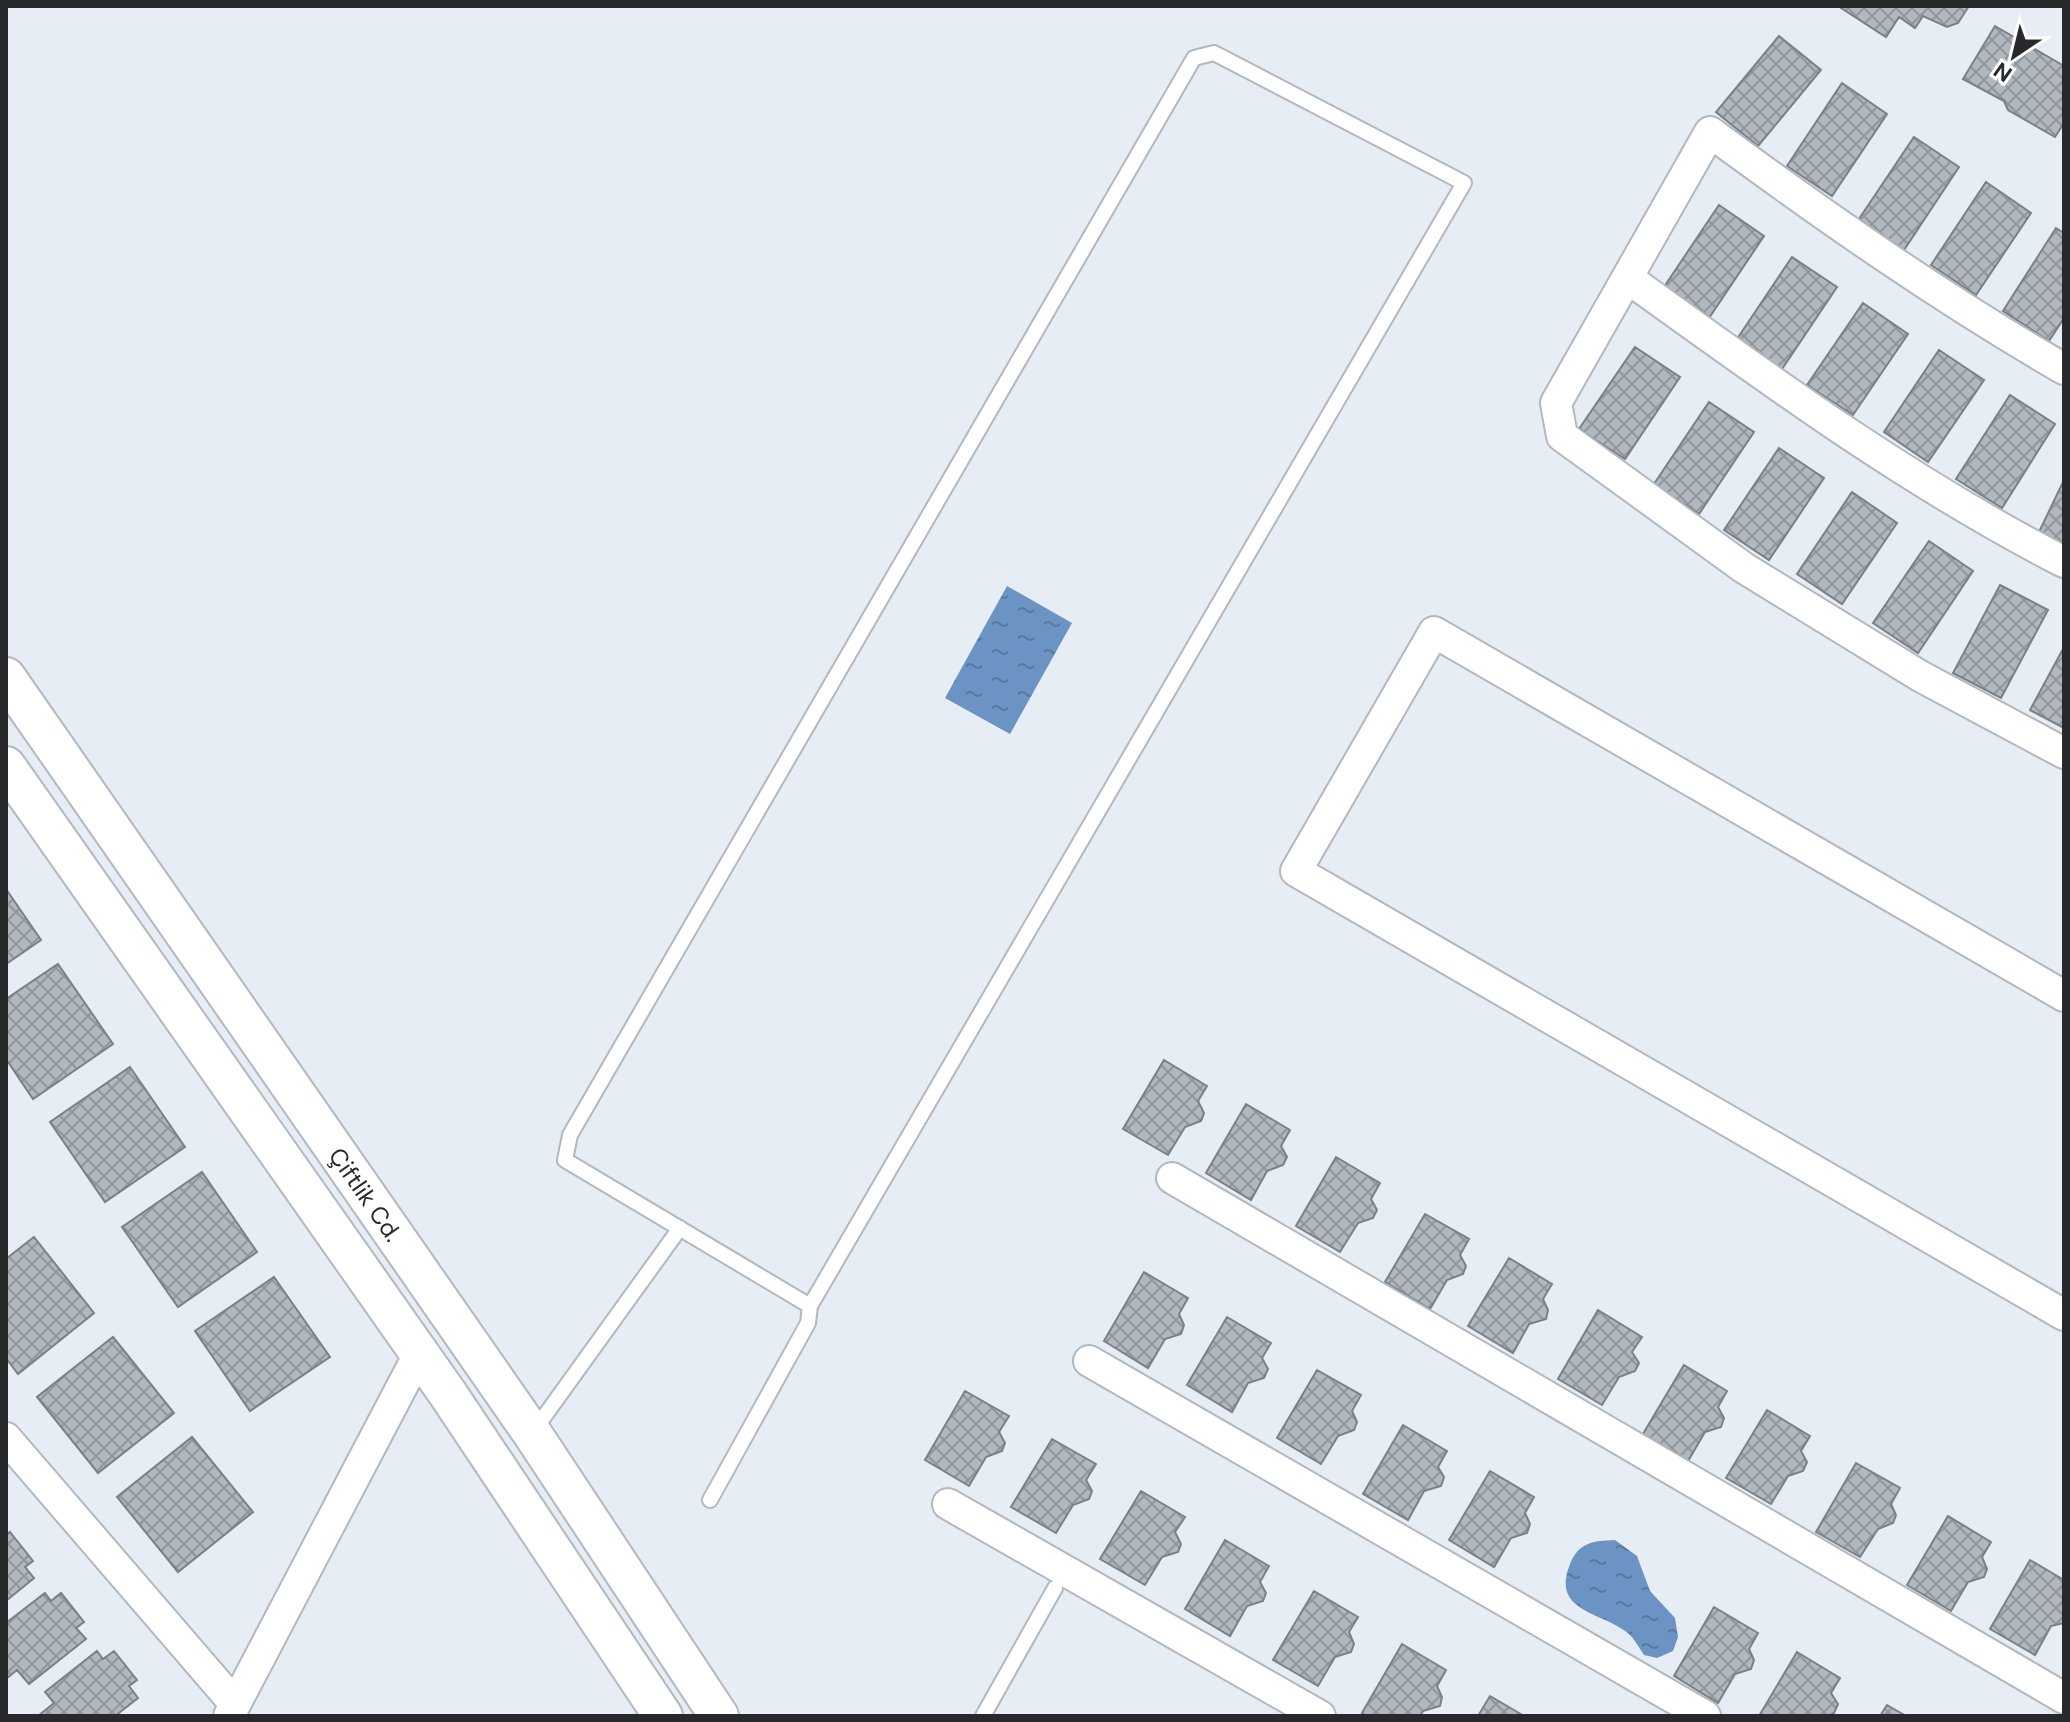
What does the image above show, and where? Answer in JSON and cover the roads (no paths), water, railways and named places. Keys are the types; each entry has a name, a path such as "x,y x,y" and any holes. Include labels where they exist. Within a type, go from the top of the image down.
{"street":[{"path":"2064,369 2000,332 1813,208 1710,132 1556,403 1562,436 1744,568 1920,676 2064,753"},
{"path":"1629,279 1789,394 1901,468 2064,562"},
{"path":"2064,996 1434,632 1296,871 2064,1315"},
{"name":"Çiftlik Cd.","path":"6,677 532,1433 719,1716"},
{"name":"Çiftlik Cd.","path":"6,766 419,1354 663,1716"},
{"path":"1172,1178 2064,1698"},
{"path":"6,1438 232,1710 419,1354"},
{"path":"1089,1361 1705,1716"},
{"path":"948,1504 1320,1716"}],"lane":[{"path":"710,1500 808,1323 810,1306 1464,183 1214,53 1194,58 570,1135 565,1160 810,1306"},
{"path":"532,1433 680,1228"},
{"path":"983,1716 1055,1588"}],"water":[{"path":"1007,586 1072,623 1010,734 945,698"},
{"path":"1615,1540 1637,1556 1650,1591 1675,1618 1678,1637 1673,1651 1657,1658 1644,1655 1630,1635 1583,1609 1567,1593 1570,1564 1578,1551 1593,1542"}]}
